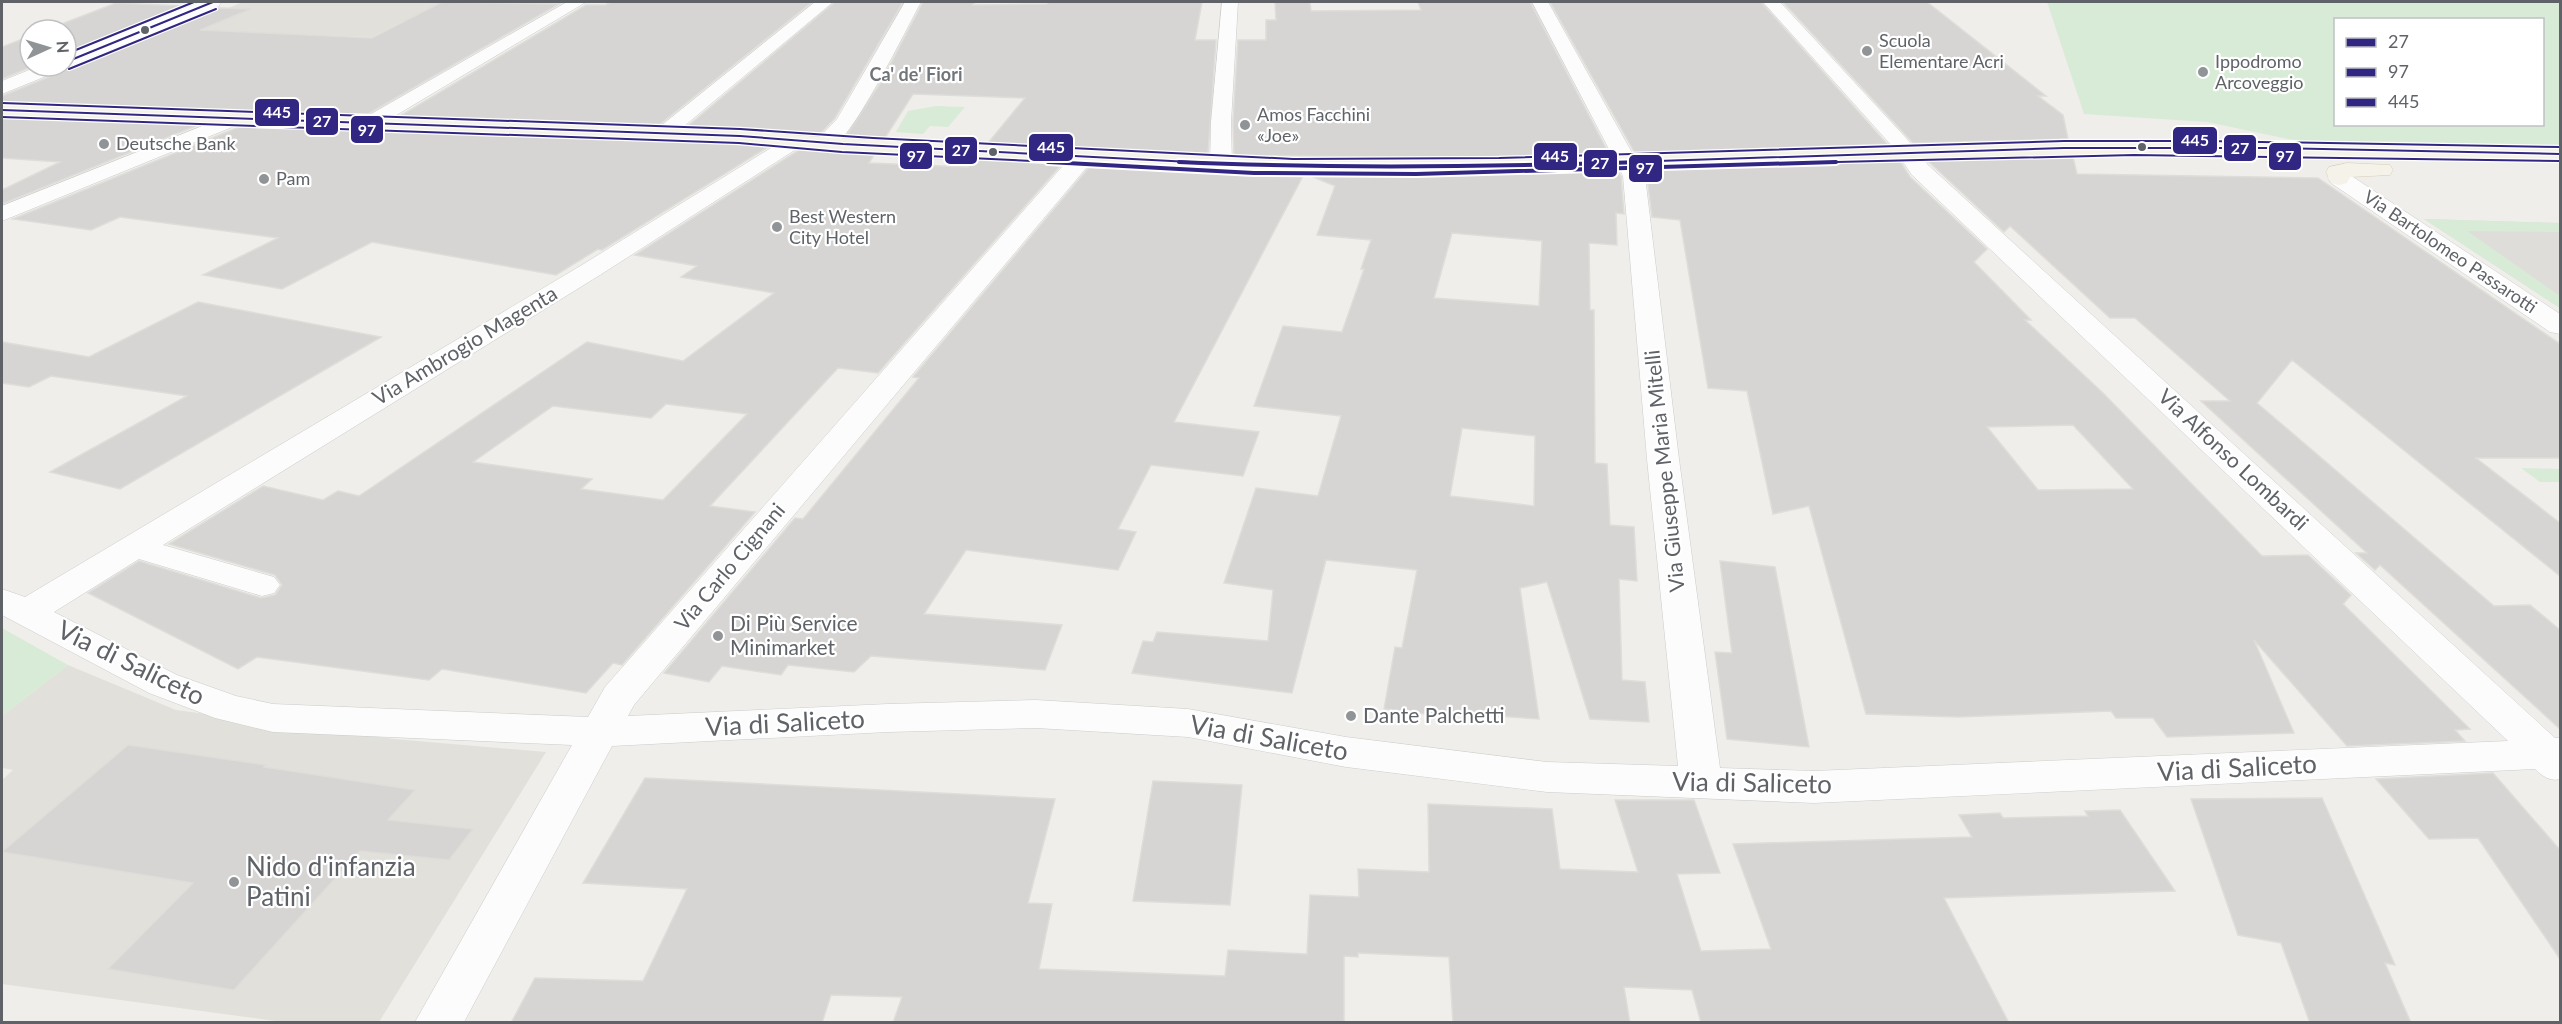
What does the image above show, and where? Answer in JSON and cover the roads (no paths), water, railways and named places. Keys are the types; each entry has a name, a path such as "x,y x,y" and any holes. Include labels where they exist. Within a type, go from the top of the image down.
{"main road":[{"path":"2,110 366,125 524,127 740,136 794,142 1221,165 1400,167 1906,151 2223,148 2560,154"},
{"path":"2339,178 2337,174 2339,171 2356,169 2560,174"}],"street":[{"path":"78,57 213,2"},
{"path":"366,125 578,2"},
{"path":"664,133 825,2"},
{"path":"825,143 845,122 913,2"},
{"path":"1221,165 1221,122 1230,2"},
{"name":"Via Giuseppe Maria Mitelli","path":"1540,2 1628,161 1634,176 1663,459 1701,783"},
{"name":"Via Alfonso Lombardi","path":"1771,2 1906,151 1920,170 2556,759"},
{"path":"2,88 27,78"},
{"path":"2,214 235,119"},
{"name":"Via Ambrogio Magenta","path":"14,606 134,547 591,270 794,142"},
{"name":"Via Carlo Cignani","path":"439,1023 619,697 1084,156"},
{"name":"Via Bartolomeo Passarotti","path":"2339,178 2560,326"},
{"path":"134,547 262,585"},
{"name":"Via di Saliceto","path":"14,606 163,684 230,708 273,718 326,722 600,732 888,718 1036,714 1188,723 1346,752 1547,777 1814,787 2556,759"}],"place":[{"name":"Scuola Elementare Acri","path":"1867,51"},
{"name":"Ippodromo Arcoveggio","path":"2203,72"},
{"name":"Amos Facchini «Joe»","path":"1245,125"},
{"name":"Deutsche Bank","path":"104,144"},
{"name":"Pam","path":"264,179"},
{"name":"Best Western City Hotel","path":"777,227"},
{"name":"Di Più Service Minimarket","path":"718,636"},
{"name":"Dante Palchetti","path":"1351,716"},
{"name":"Nido d'infanzia Patini","path":"234,882"}],"district":[{"name":"Ca' de' Fiori","path":"916,75"}]}
